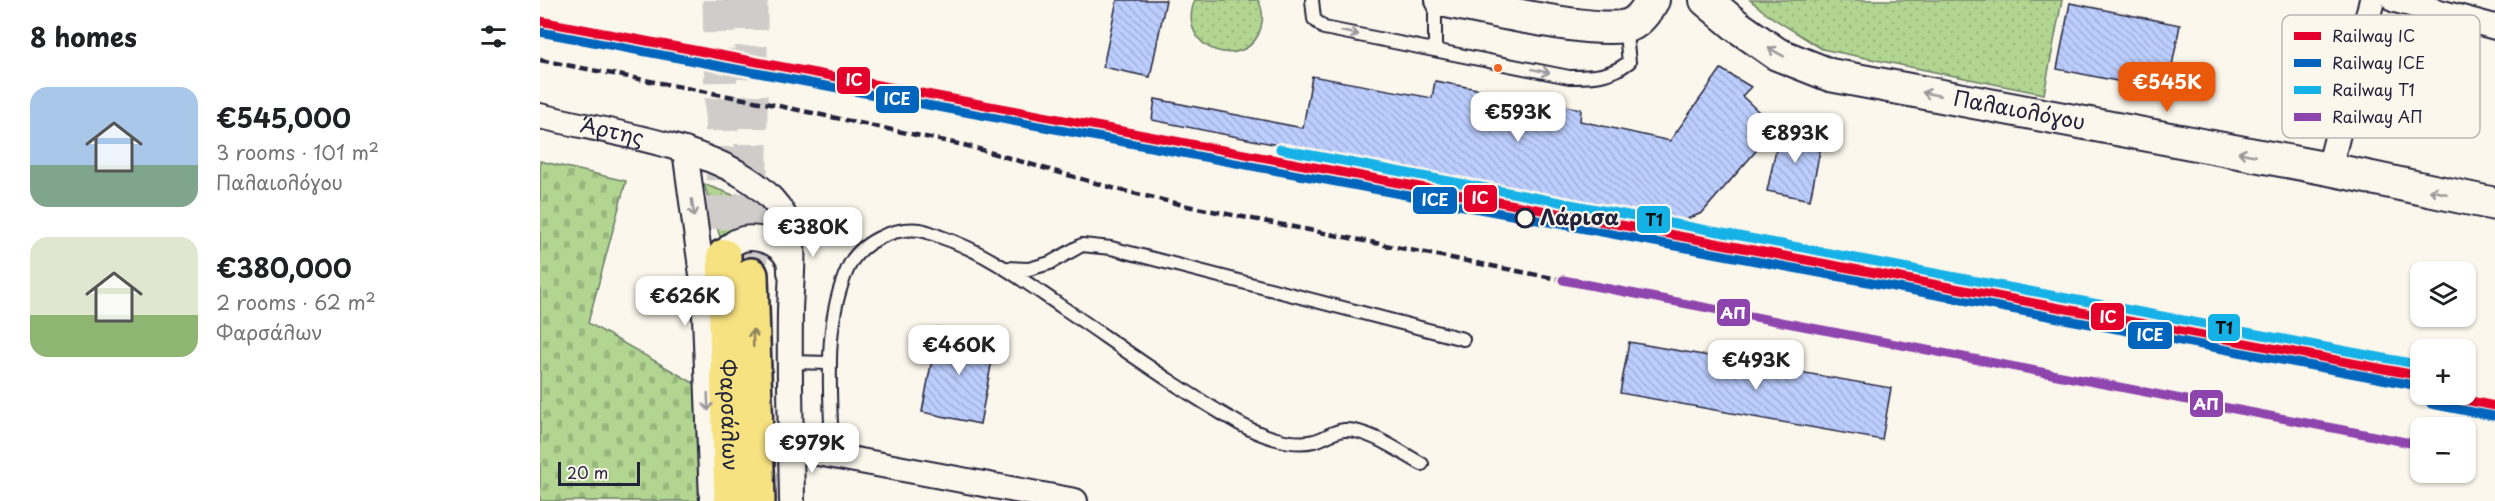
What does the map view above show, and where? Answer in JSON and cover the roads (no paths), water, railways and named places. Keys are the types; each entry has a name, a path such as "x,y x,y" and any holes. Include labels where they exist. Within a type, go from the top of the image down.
{"main road":[{"name":"Φαρσάλων","path":"724,256 730,501"},
{"name":"Φαρσάλων","path":"751,275 758,501"}],"street":[{"path":"1442,0 1567,23 1603,27 1625,26 1639,20 1653,0"},
{"name":"Παλαιολόγου","path":"1706,0 1737,26 1777,54 1830,75 2329,169 2495,204"},
{"path":"2368,15 2372,0"},
{"path":"2395,0 2451,15"},
{"path":"2480,23 2495,27"},
{"name":"Άρτης","path":"540,116 685,150"},
{"path":"2329,169 2337,138"},
{"path":"685,150 744,176 774,202 789,227 792,249 790,362 792,501"},
{"path":"685,150 704,290 712,501"},
{"path":"704,290 727,250 734,243 746,239 769,241 777,247 787,257 791,275"},
{"path":"791,448 1075,501"}],"lane":[{"path":"1312,0 1314,19 1324,28 1557,75 1593,78 1615,72 1629,62 1625,26"},
{"path":"1435,0 1435,49"},
{"path":"832,456 830,363 835,308 848,267 864,246 892,233 919,230 965,245 1004,267 1179,387 1242,425 1272,438 1293,441 1313,441 1343,430 1356,431 1384,442 1422,464"},
{"path":"1004,267 1029,268 1050,263 1082,245 1111,248 1463,339"},
{"path":"790,362 830,363"}],"tunnel":[{"path":"719,0 724,256"},
{"path":"751,0 751,275"}],"railway":[{"path":"540,60 770,104 968,146 1116,189 1192,207 1563,280"}],"rail line":[{"name":"IC","path":"540,21 2410,374"},
{"name":"ICE","path":"540,32 2410,384"},
{"name":"T1","path":"1280,149 2410,363"},
{"name":"ΑΠ","path":"1563,280 2410,443"},
{"name":"IC","path":"2476,402 2495,406"},
{"name":"ICE","path":"2436,405 2493,416"}],"place":[{"name":"Λάρισα","path":"1525,218"}]}
